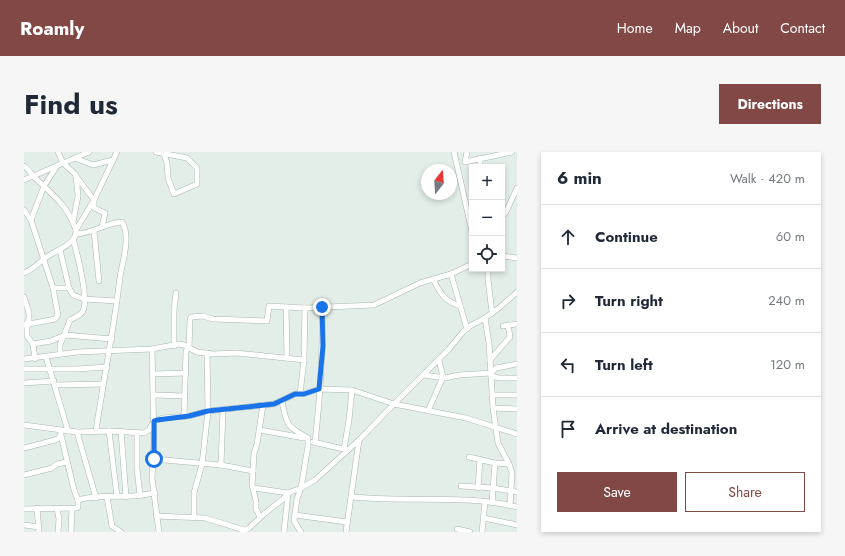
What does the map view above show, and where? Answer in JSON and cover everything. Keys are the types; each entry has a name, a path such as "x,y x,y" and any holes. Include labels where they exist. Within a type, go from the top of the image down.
{"street":[{"path":"58,152 64,163 76,175 94,200 94,208 105,213 102,227"},
{"path":"24,180 89,152"},
{"path":"24,273 32,270 49,255 60,250 76,234 117,152"},
{"path":"156,152 186,158 197,168 197,184 174,194 168,178 167,164 164,154"},
{"path":"454,152 469,217"},
{"path":"459,169 465,162 467,152"},
{"path":"465,162 500,153 512,152"},
{"path":"75,158 93,165 113,160"},
{"path":"480,158 480,164"},
{"path":"24,166 28,168 33,176 54,194 65,208 73,222 76,234 85,306 80,315 70,320 60,346 60,354"},
{"path":"31,220 44,186 57,166"},
{"path":"73,222 78,196 76,175"},
{"path":"505,213 517,188"},
{"path":"24,210 31,220 44,260 53,288 58,315 55,319 26,324"},
{"path":"76,234 85,234 115,222 122,222 125,227 125,254 96,431"},
{"path":"94,231 99,281"},
{"path":"60,250 69,288 73,295 84,299 117,301"},
{"path":"505,256 517,258"},
{"path":"184,416 186,350 189,347 191,317 202,316 214,319 267,321 269,306 305,308 374,305 420,283 452,274 469,266"},
{"path":"488,272 492,313"},
{"path":"452,274 467,329"},
{"path":"433,279 439,291 449,302 460,306"},
{"path":"53,288 69,288"},
{"path":"156,516 194,517 212,520 243,531 249,528 288,493 315,480 346,449 359,440 439,360 467,329 492,313 517,292"},
{"path":"174,346 174,310 176,293"},
{"path":"24,297 30,314 29,320 26,324 28,336 32,344 35,358"},
{"path":"286,307 287,358"},
{"path":"315,443 323,346 322,307"},
{"path":"300,394 304,360 305,308"},
{"path":"485,318 489,343 493,408 498,444 509,464 513,480 510,506"},
{"path":"490,360 510,337 505,326 517,324"},
{"path":"32,344 52,341 65,335 112,339"},
{"path":"24,359 78,352 152,350 179,344 198,352 213,354 236,353 304,360"},
{"path":"152,350 154,374 154,459 152,478 159,532"},
{"path":"194,517 194,493 202,464 208,411 207,353"},
{"path":"46,357 68,431"},
{"path":"428,411 443,377 439,360"},
{"path":"491,374 496,368 517,364"},
{"path":"24,370 107,367"},
{"path":"154,374 186,373"},
{"path":"424,375 443,377 491,374 499,378 517,378"},
{"path":"24,383 103,384"},
{"path":"24,425 61,432 147,432 154,421 163,418 184,416 208,411 274,404 295,394 319,389 352,390 394,404 466,418 517,434"},
{"path":"346,449 352,390"},
{"path":"154,395 185,396"},
{"path":"492,395 517,395"},
{"path":"282,401 285,420 291,429 315,443 346,449"},
{"path":"260,517 256,509 254,488 252,486 254,453 260,430 263,405"},
{"path":"493,408 517,409"},
{"path":"221,465 223,410"},
{"path":"260,430 308,438"},
{"path":"109,431 117,496"},
{"path":"121,431 126,497"},
{"path":"24,447 55,440 59,438 61,432"},
{"path":"24,509 78,508 78,500 67,462 61,432"},
{"path":"77,432 96,498"},
{"path":"136,433 137,469 140,496"},
{"path":"301,532 294,521 296,499 301,488 308,438"},
{"path":"346,532 359,440"},
{"path":"469,457 495,463 509,464"},
{"path":"154,459 221,465 253,471"},
{"path":"478,488 480,460"},
{"path":"24,475 52,468 57,464 67,462"},
{"path":"492,503 495,463"},
{"path":"461,486 493,488 517,492"},
{"path":"254,488 288,493"},
{"path":"78,500 88,497 126,497 155,493"},
{"path":"284,532 288,493"},
{"path":"108,497 112,526 121,532"},
{"path":"351,497 456,499 486,502 517,508"},
{"path":"482,532 486,502"},
{"path":"24,525 39,530 37,508"},
{"path":"57,508 59,519 58,532"},
{"path":"71,532 72,509"},
{"path":"295,515 348,522"},
{"path":"484,518 517,525"},
{"path":"457,529 470,532"}],"route":[{"path":"154,459 154,421 163,418 189,416 208,411 274,404 295,394 304,394 319,389 323,346 322,307"}]}
